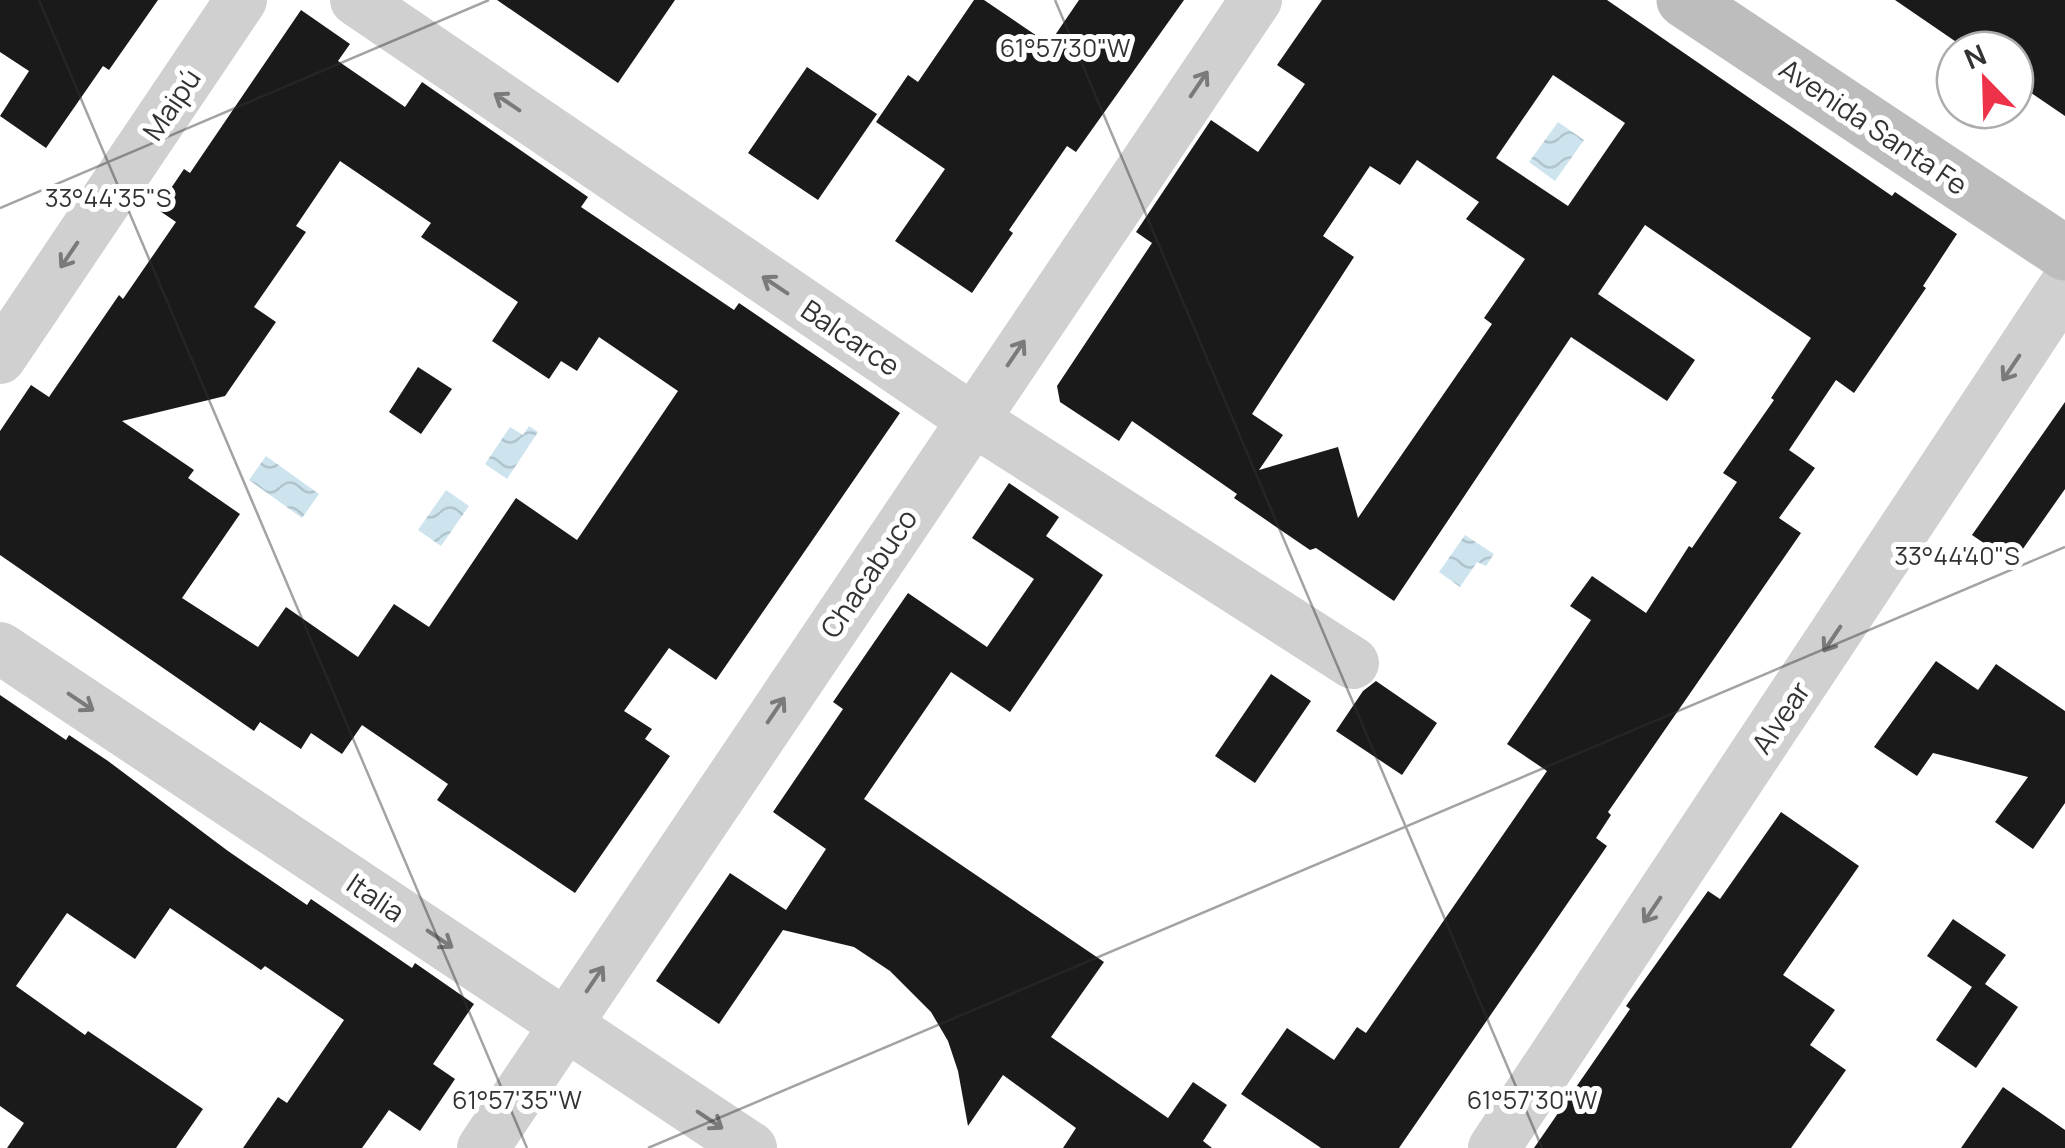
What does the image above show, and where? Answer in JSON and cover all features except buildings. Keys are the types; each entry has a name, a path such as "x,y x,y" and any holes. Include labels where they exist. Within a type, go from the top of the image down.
{"main road":[{"name":"Avenida Santa Fe","path":"1684,0 2065,253"}],"street":[{"name":"Maipú","path":"0,358 241,0"},
{"name":"Balcarce","path":"356,0 972,419 1353,663"},
{"name":"Chacabuco","path":"483,1148 1256,0"},
{"name":"Alvear","path":"1494,1148 2065,286"},
{"name":"Italia","path":"0,648 751,1148"}],"water":[{"path":"1558,122 1584,140 1555,181 1529,162"},
{"path":"529,426 538,432 507,479 485,464 510,427 523,435"},
{"path":"266,456 319,494 302,518 249,480"},
{"path":"446,490 469,506 441,546 418,530"},
{"path":"1465,535 1494,554 1486,566 1477,562 1460,587 1439,572"}]}
